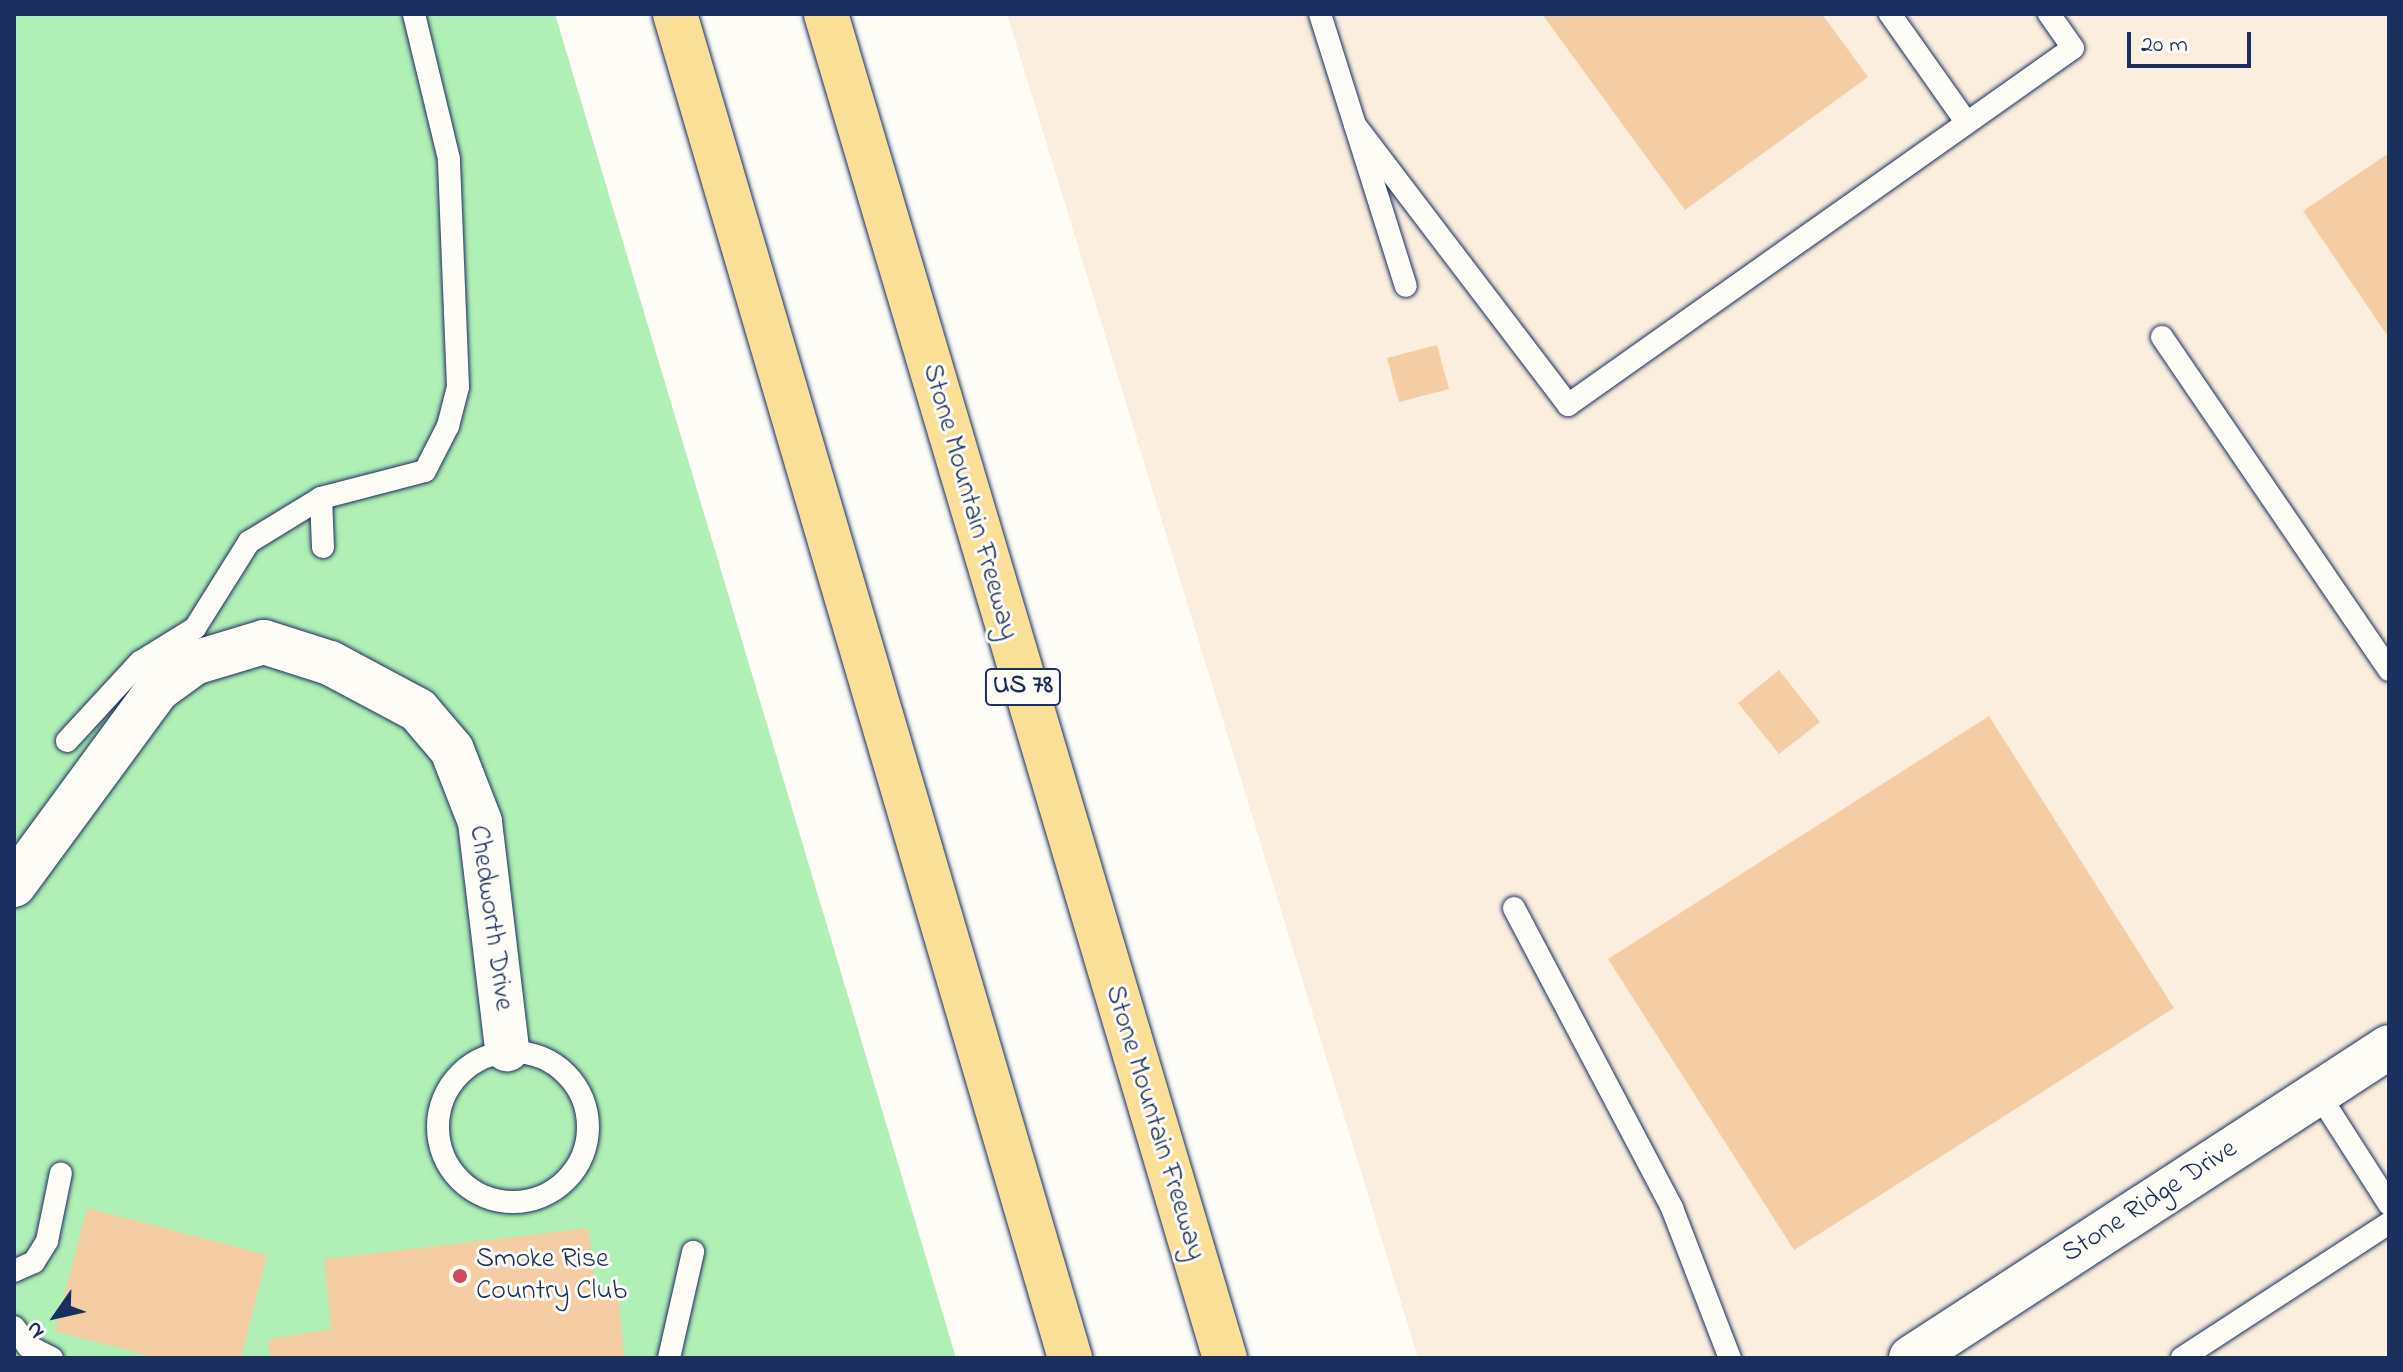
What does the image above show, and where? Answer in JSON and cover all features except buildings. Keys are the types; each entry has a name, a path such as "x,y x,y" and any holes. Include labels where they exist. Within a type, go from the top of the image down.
{"highway":[{"path":"675,14 1070,1358"},
{"name":"Stone Mountain Freeway","path":"826,14 1225,1358"}],"street":[{"name":"Chedworth Drive","path":"14,885 157,690 194,663 264,642 330,663 418,710 452,750 480,822 507,1049"},
{"name":"Stone Ridge Drive","path":"1911,1358 2389,1047"}],"lane":[{"path":"67,741 140,662 195,628 249,542 321,498 425,471 448,426 458,387 449,159 414,14"},
{"path":"1320,14 1406,286"},
{"path":"1890,14 1967,123"},
{"path":"1355,125 1568,405 2073,48 2049,14"},
{"path":"2162,337 2389,670"},
{"path":"321,498 323,547"},
{"path":"1514,908 1672,1208 1730,1358"},
{"path":"507,1049 551,1060 571,1076 589,1116 584,1158 569,1180 535,1202 477,1196 446,1168 436,1142 449,1082 484,1055 507,1049"},
{"path":"2318,1093 2389,1204"},
{"path":"14,1271 34,1262 47,1241 61,1173"},
{"path":"2182,1358 2389,1223"},
{"path":"669,1358 693,1252"},
{"path":"14,1327 28,1346 52,1358"}],"shaded area":[{"path":"1007,14 2389,14 2389,1358 1418,1358"}],"green space":[{"name":"Smoke Rise Country Club","path":"14,14 555,14 956,1358 14,1358"}],"place":[{"name":"Smoke Rise Country Club","path":"460,1276"}]}
